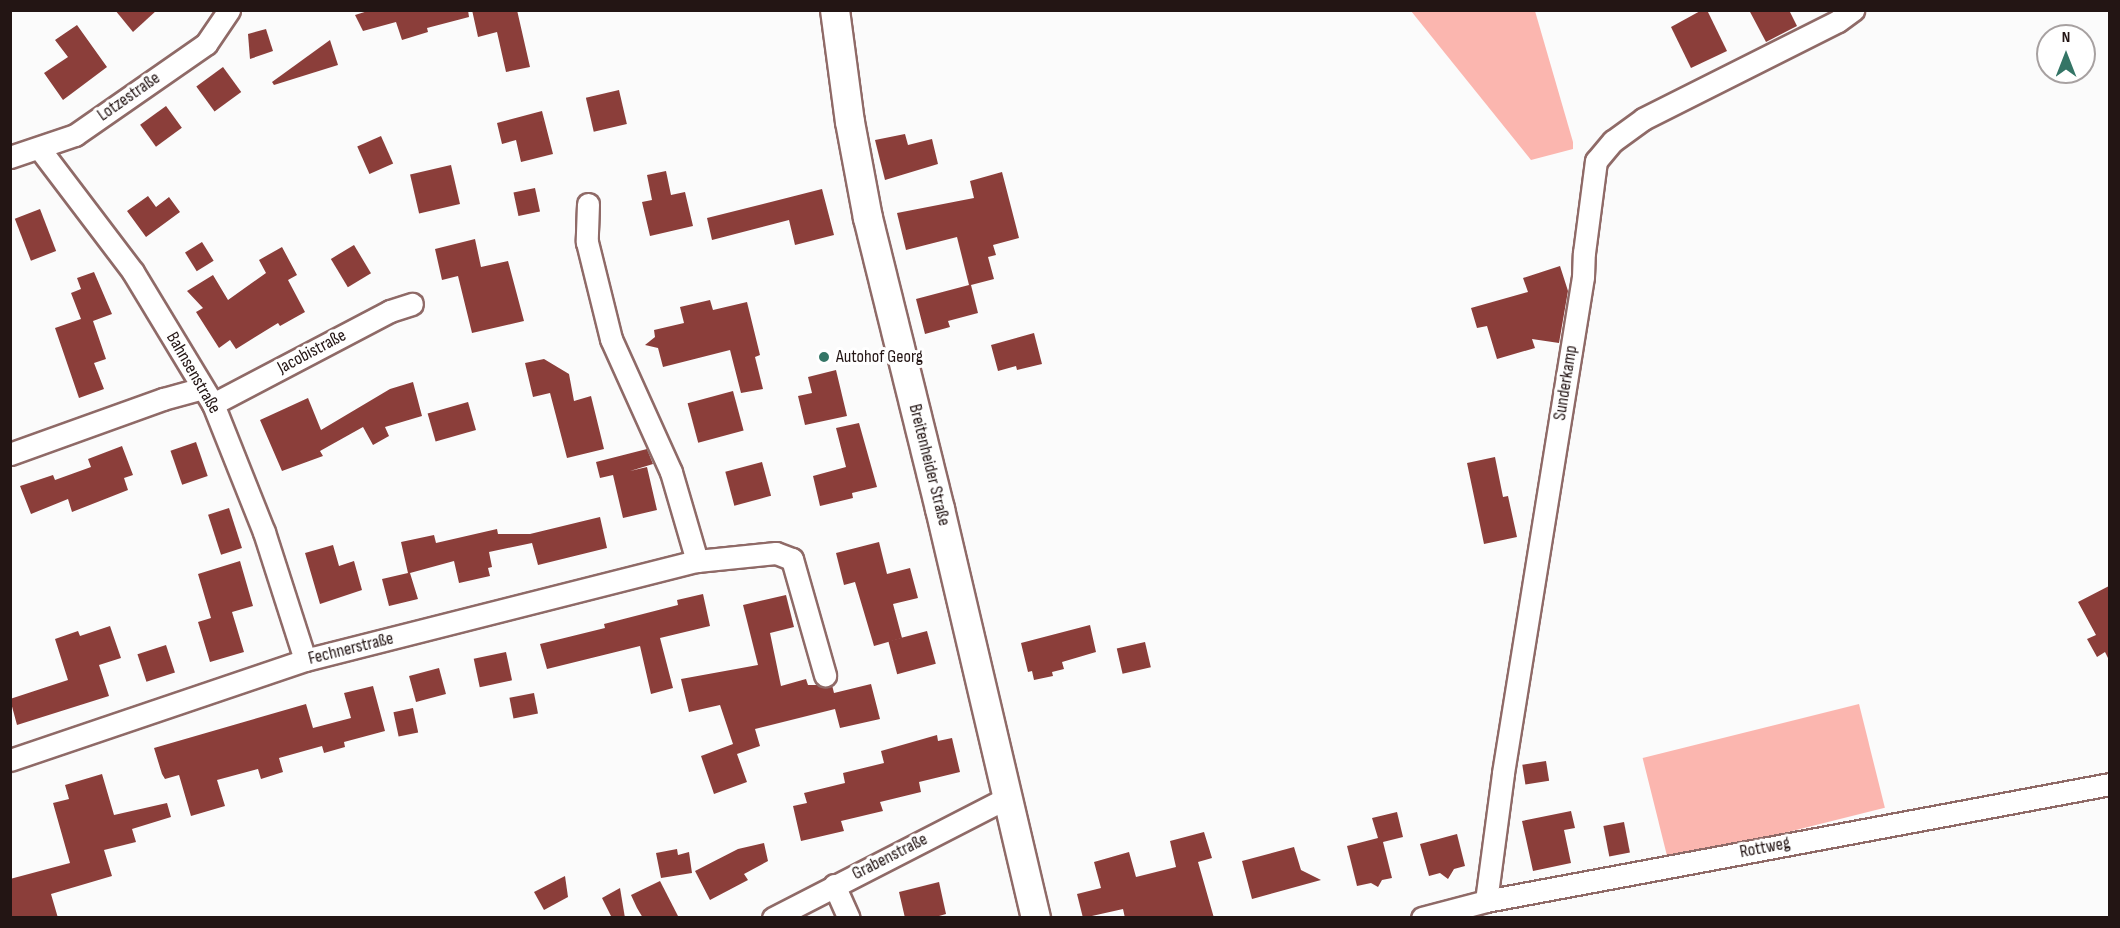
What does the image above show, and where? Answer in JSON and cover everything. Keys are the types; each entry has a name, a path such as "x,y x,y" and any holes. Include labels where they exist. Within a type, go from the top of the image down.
{"street":[{"name":"Lotzestraße","path":"10,157 75,135 206,44 229,10"},
{"name":"Breitenheider Straße","path":"835,10 850,122 868,218 1036,918"},
{"name":"Sunderkamp","path":"1486,901 1503,773 1581,288 1596,161 1613,141 1643,119 1838,21 1853,10"},
{"name":"Bahnsenstraße","path":"39,148 133,272 208,396 264,532 305,660"},
{"path":"588,204 587,242 611,339 671,472 698,561"},
{"name":"Jacobistraße","path":"10,454 163,399 208,396 390,311 412,304"},
{"name":"Fechnerstraße","path":"10,760 305,660 698,561 776,553 792,559 825,675"},
{"name":"Rottweg","path":"1422,918 1486,901 2109,784"},
{"name":"Grabenstraße","path":"773,918 1006,798"},
{"path":"834,885 849,918"}],"shaded area":[{"path":"1411,11 1535,11 1573,142 1573,149 1531,160"},
{"path":"1859,704 1885,808 1669,862 1643,758"}],"building":[{"path":"115,10 157,10 133,32"},
{"path":"371,10 468,10 469,17 427,28 428,32 402,40 396,22 363,31 355,15"},
{"path":"472,10 517,10 530,67 506,72 497,32 478,37"},
{"path":"1702,10 1707,10 1727,51 1691,68 1671,27"},
{"path":"1749,10 1789,10 1797,26 1766,42"},
{"path":"77,25 107,67 63,100 44,73 68,57 55,40"},
{"path":"266,29 273,51 250,59 248,34"},
{"path":"330,40 338,65 274,85 272,82"},
{"path":"223,67 241,92 215,111 196,86"},
{"path":"619,90 627,124 594,132 586,98"},
{"path":"166,106 182,128 156,147 140,125"},
{"path":"542,111 553,154 521,162 516,140 502,144 497,123"},
{"path":"905,134 908,145 932,139 938,164 885,180 875,140"},
{"path":"381,136 393,163 369,174 357,147"},
{"path":"451,165 460,204 419,213 410,174"},
{"path":"666,171 671,195 685,192 693,226 650,236 642,202 652,200 647,175"},
{"path":"1002,172 1019,238 993,245 996,255 988,257 994,279 971,285 978,313 948,321 950,327 925,334 916,299 969,285 957,237 906,250 897,213 974,198 970,181"},
{"path":"535,188 540,211 518,216 513,193"},
{"path":"822,189 834,235 795,245 789,220 712,240 707,218"},
{"path":"148,196 156,207 169,197 180,212 146,237 127,211"},
{"path":"40,209 56,251 31,261 15,219"},
{"path":"475,239 481,267 508,261 524,321 472,333 458,276 442,280 435,249"},
{"path":"202,242 214,261 197,271 185,253"},
{"path":"354,245 371,273 348,287 331,259"},
{"path":"282,247 297,275 288,280 305,312 280,326 278,323 236,349 230,340 219,348 196,312 203,308 187,291 213,275 228,300 266,273 259,260"},
{"path":"1560,266 1568,291 1559,343 1532,339 1535,348 1497,359 1487,326 1477,328 1471,308 1528,292 1523,278"},
{"path":"94,272 112,314 93,321 106,359 94,363 104,389 79,398 55,328 81,319 71,293 81,289 77,278"},
{"path":"710,300 713,310 747,302 760,355 755,357 763,389 741,393 730,350 663,367 658,348 645,345 655,337 654,330 684,323 680,307"},
{"path":"1034,333 1042,364 1017,370 1016,366 998,371 991,345"},
{"path":"544,359 569,374 574,401 591,396 604,449 567,458 550,393 533,397 525,363"},
{"path":"836,370 847,416 805,425 798,396 812,393 808,377"},
{"path":"413,382 422,416 385,427 389,436 373,445 363,427 320,451 323,456 282,471 260,420 308,398 321,430 390,389"},
{"path":"733,391 744,431 698,443 688,403"},
{"path":"468,402 476,430 436,441 428,414"},
{"path":"859,423 877,487 852,493 853,498 820,506 813,476 846,467 836,428"},
{"path":"196,442 208,476 182,485 170,451"},
{"path":"122,446 133,475 124,478 128,490 72,512 68,499 31,514 20,486 53,475 55,480 91,467 88,459"},
{"path":"647,449 653,464 630,471 647,467 657,510 623,518 613,475 600,478 596,462"},
{"path":"1495,457 1503,497 1508,496 1517,537 1484,544 1467,463"},
{"path":"762,462 771,496 734,506 725,472"},
{"path":"229,508 242,548 221,555 208,515"},
{"path":"600,517 607,548 538,565 532,543 489,552 492,567 488,568 490,576 459,583 454,561 410,573 418,599 389,606 382,579 408,573 401,542 434,535 436,543 497,529 498,534 530,534"},
{"path":"879,542 887,574 910,568 918,598 893,604 902,638 874,646 855,582 844,585 836,553"},
{"path":"333,545 339,566 354,561 362,590 320,604 305,553"},
{"path":"240,561 253,606 232,612 244,652 210,662 198,622 211,618 198,574"},
{"path":"2109,586 2109,660 2105,652 2097,657 2087,639 2096,635 2078,602"},
{"path":"703,594 710,626 660,638 673,688 651,694 640,646 547,669 540,644 605,628 604,624 678,605 677,600"},
{"path":"786,595 794,627 770,633 781,686 806,679 808,685 832,685 834,693 871,684 880,719 840,728 835,709 755,729 760,746 737,754 747,782 714,794 701,756 733,744 720,705 689,712 681,679 758,665 743,605"},
{"path":"1090,625 1096,652 1062,662 1064,669 1052,672 1053,676 1034,680 1032,671 1028,672 1021,643"},
{"path":"110,626 121,658 99,665 109,696 17,725 10,699 68,680 55,639 78,631 80,636"},
{"path":"927,631 936,664 897,674 888,641"},
{"path":"1145,642 1151,667 1123,674 1117,649"},
{"path":"166,645 175,673 146,682 137,654"},
{"path":"506,652 512,680 480,687 474,659"},
{"path":"439,668 446,694 416,702 409,676"},
{"path":"373,686 385,731 344,742 345,747 324,753 322,746 279,758 283,772 261,779 258,769 217,780 225,806 191,816 179,775 165,779 162,774 154,748 306,704 313,728 351,718 344,693"},
{"path":"534,693 538,714 513,718 509,698"},
{"path":"413,708 418,732 399,737 393,712"},
{"path":"937,735 938,741 952,738 960,772 919,782 921,792 880,802 883,811 841,821 844,831 801,841 793,806 807,803 804,793 845,783 843,773 884,763 881,751"},
{"path":"1546,761 1549,781 1525,785 1522,765"},
{"path":"102,774 114,815 167,803 171,817 132,829 136,842 104,850 112,876 51,894 58,918 10,918 10,879 70,863 53,803 69,799 65,785"},
{"path":"1571,811 1575,828 1564,830 1571,863 1533,871 1522,821"},
{"path":"1397,812 1403,837 1383,842 1392,878 1382,880 1378,887 1371,883 1357,886 1347,846 1378,838 1372,818"},
{"path":"1624,822 1630,852 1609,856 1603,826"},
{"path":"1204,832 1212,858 1198,862 1214,918 1125,918 1123,909 1083,918 1077,894 1101,888 1094,862 1129,852 1136,877 1176,867 1170,841"},
{"path":"1457,834 1465,866 1454,869 1448,879 1440,873 1429,876 1420,844"},
{"path":"764,843 768,861 744,874 748,880 710,900 695,871 738,849"},
{"path":"1294,847 1301,870 1321,880 1252,899 1242,861"},
{"path":"677,849 678,855 689,852 692,873 661,878 656,853"},
{"path":"565,876 568,897 544,910 534,892"},
{"path":"660,881 679,918 643,918 637,908 631,895"},
{"path":"939,882 946,914 932,918 905,918 899,892"},
{"path":"620,888 625,918 612,918 602,898"}],"place":[{"name":"Autohof Georg","path":"824,357"}]}
